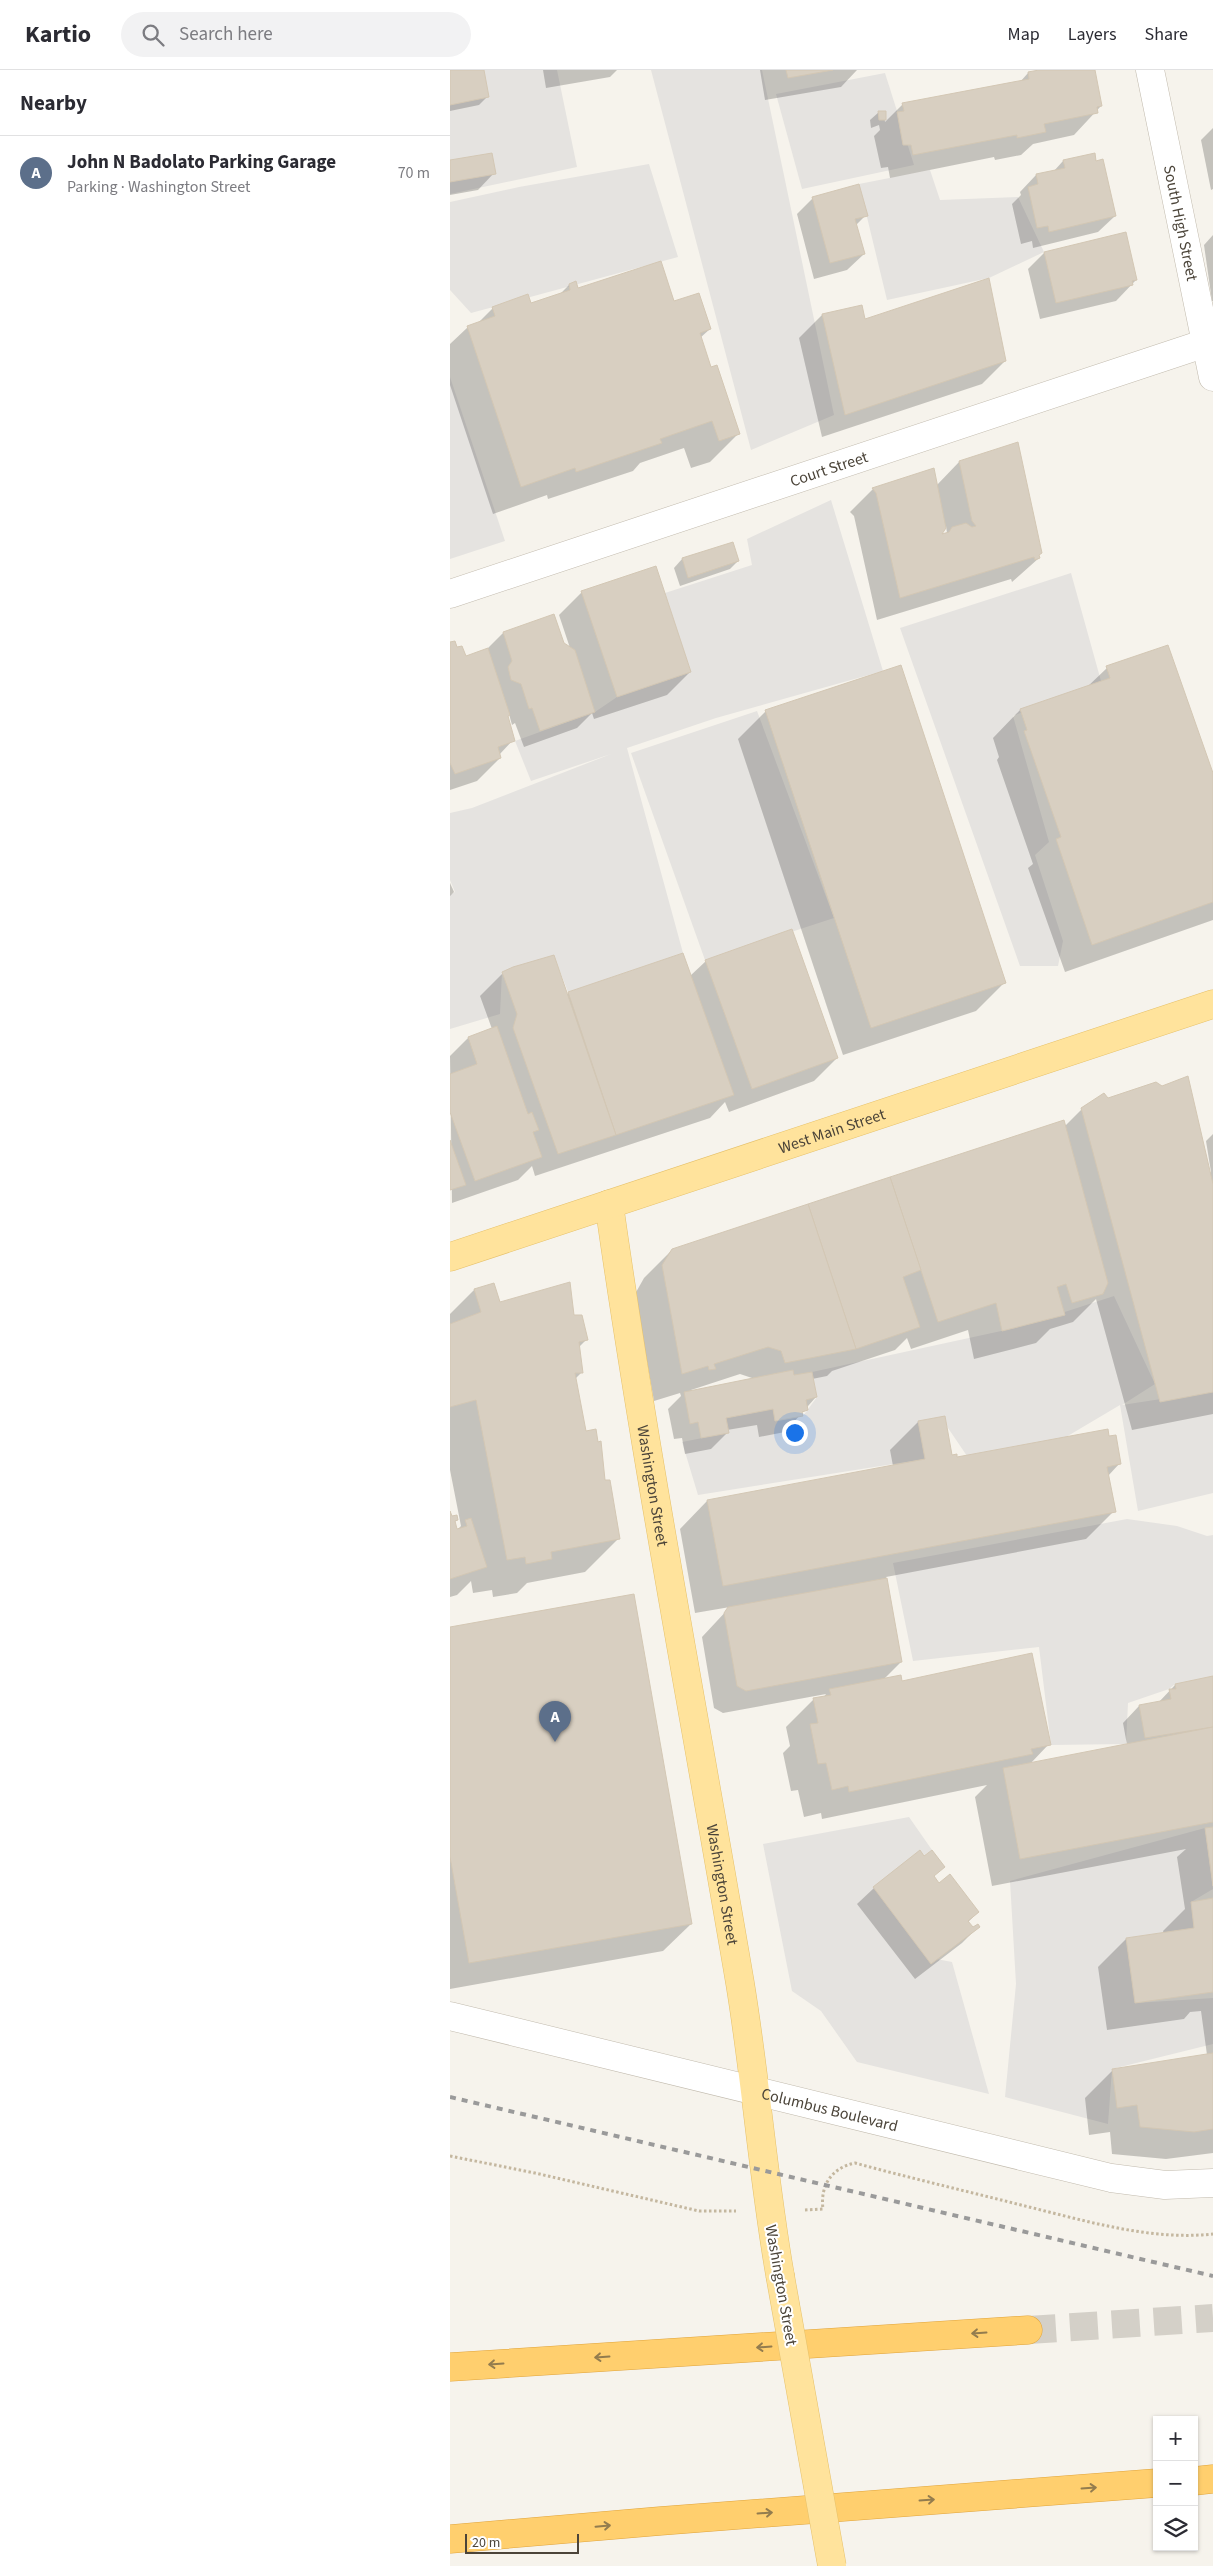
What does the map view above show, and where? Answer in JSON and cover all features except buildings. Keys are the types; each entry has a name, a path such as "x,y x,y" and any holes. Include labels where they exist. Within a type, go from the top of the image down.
{"highway":[{"path":"450,2367 1028,2330"},
{"path":"1198,2481 1213,2479"},
{"path":"450,2539 1153,2483"}],"main road":[{"name":"West Main Street","path":"450,1257 1213,1004"},
{"name":"Washington Street","path":"609,1204 648,1461 739,1977 767,2194 780,2275 832,2566"}],"street":[{"name":"South High Street","path":"1150,70 1213,377"},
{"name":"Court Street","path":"450,594 1206,343"},
{"name":"Columbus Boulevard","path":"450,2016 1111,2178 1165,2185 1213,2183"}],"path":[{"path":"450,2156 500,2165 698,2210 718,2212"},
{"path":"822,2209 823,2192 828,2178 839,2168 855,2163 1118,2227 1174,2234 1213,2234"}],"shaded area":[{"path":"450,70 557,70 577,167 450,194"},
{"path":"651,70 762,70 834,415 751,450"},
{"path":"885,73 914,165 802,189 776,94"},
{"path":"649,164 678,257 471,313 450,290 450,202 519,187"},
{"path":"930,170 940,200 1018,197 1044,252 989,278 887,300 859,184"},
{"path":"450,377 505,541 450,559"},
{"path":"831,500 883,671 716,718 627,748 683,953 568,992 554,956 502,972 500,1014 450,1029 450,895 455,892 450,880 450,813 472,808 611,754 531,781 515,741 595,712 617,697 691,672 665,593 752,565 747,539"},
{"path":"1071,573 1101,681 1013,716 1049,842 1035,855 1063,941 1058,966 1020,966 900,628"},
{"path":"757,711 834,918 705,960 631,753"},
{"path":"1114,1296 1155,1384 1122,1405 1213,1391 1213,1493 1138,1511 1120,1405 1066,1437 967,1456 946,1425 918,1421 925,1459 698,1495 682,1442 728,1433 726,1418 773,1409 775,1421 803,1416 817,1397 812,1372 1015,1328"},
{"path":"1127,1519 1177,1526 1207,1536 1213,1535 1213,1680 1175,1684 1169,1689 1128,1703 1126,1744 1051,1745 1039,1647 913,1661 893,1563"},
{"path":"909,1817 932,1850 873,1887 926,1957 952,1962 989,2094 857,2062 821,2011 792,1991 763,1844"},
{"path":"1205,1828 1213,1889 1191,1902 1194,1928 1126,1938 1135,2003 1213,1998 1213,2044 1112,2069 1108,2124 1005,2097 1016,1984 1010,1881"}],"tunnel":[{"path":"1028,2330 1213,2318"}],"railway":[{"path":"450,2097 1213,2276"}],"place":[{"name":"John N Badolato Parking Garage","path":"555,1742"}]}
